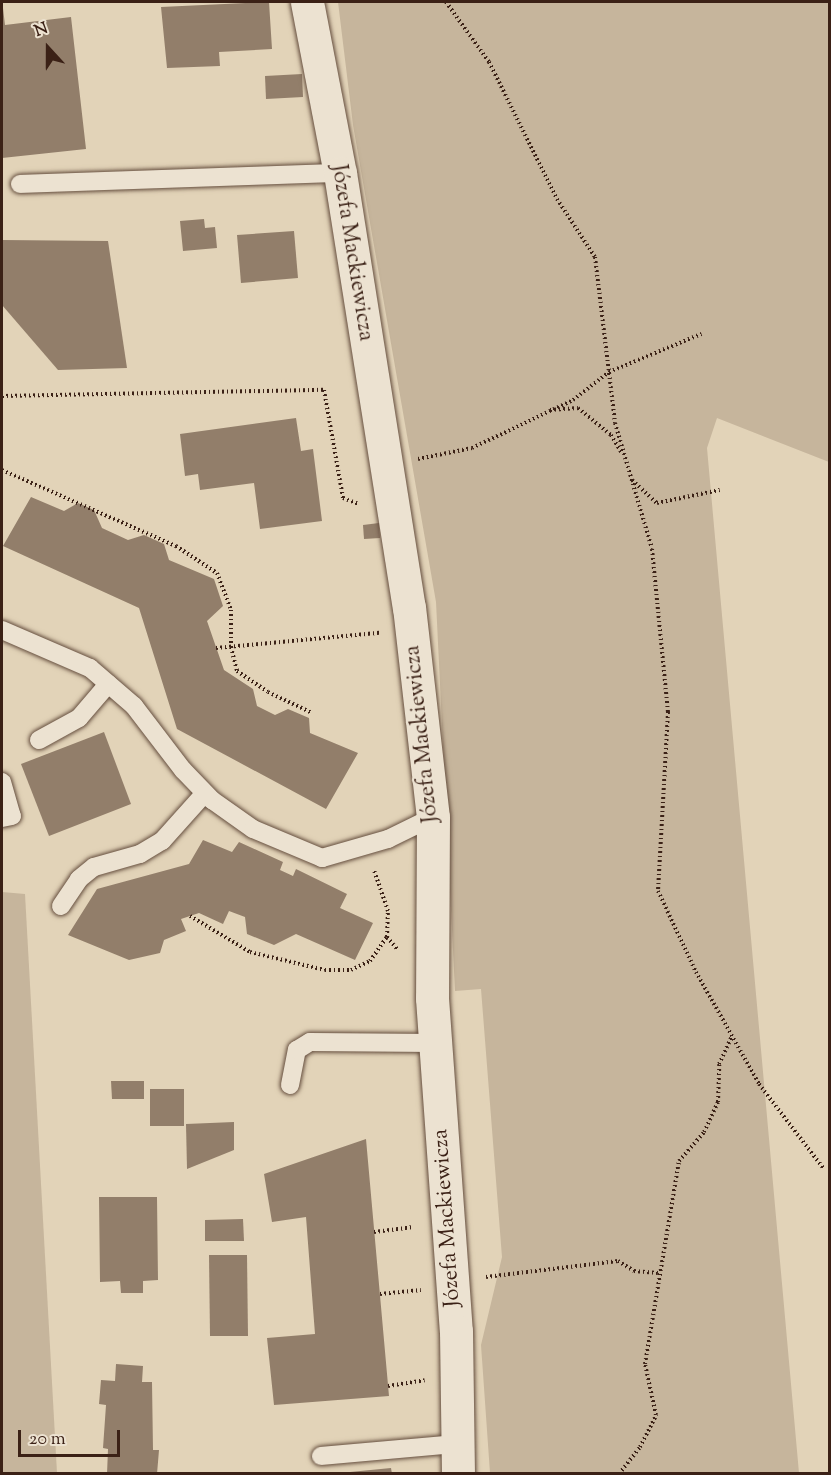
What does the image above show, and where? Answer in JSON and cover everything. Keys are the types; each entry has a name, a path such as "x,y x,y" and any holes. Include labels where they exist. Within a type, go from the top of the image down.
{"street":[{"name":"Józefa Mackiewicza","path":"307,2 340,174 384,462 409,607 433,817 440,1285 457,1459"}],"lane":[{"path":"20,184 340,174"},
{"path":"2,630 90,668 134,706 205,793 253,829 322,858 388,839 433,817"},
{"path":"39,740 80,718 108,684"},
{"path":"2,782 12,816 2,818"},
{"path":"60,906 79,879 94,867 140,854 162,840 180,825 205,793"},
{"path":"290,1085 297,1050 310,1042 435,1043"},
{"path":"321,1456 457,1459"}],"path":[{"path":"446,2 489,62 557,199 595,257 615,423 652,549 668,712 658,891 696,972 759,1084 824,1169"},
{"path":"384,462 431,458 472,448 573,400 609,372 701,334"},
{"path":"2,396 324,390 343,498 364,506"},
{"path":"547,411 578,408 611,435 626,459"},
{"path":"2,470 177,546 218,573 231,610 231,647 237,671 268,692 312,713"},
{"path":"632,479 657,503 720,490"},
{"path":"216,648 389,632"},
{"path":"190,916 250,952 325,970 351,970 370,961 387,937 388,911 362,846"},
{"path":"619,1473 640,1447 656,1415 645,1364 658,1273 679,1161 704,1132 718,1102 719,1064 732,1036"},
{"path":"374,1232 421,1226"},
{"path":"380,1294 618,1261 634,1271 658,1273"},
{"path":"388,1386 435,1379"}],"shaded area":[{"path":"338,2 829,2 829,462 717,418 707,448 799,1473 490,1473 481,1345 502,1257 481,989 455,991 436,602 353,125"},
{"path":"2,892 25,894 57,1473 2,1473"}],"building":[{"path":"269,2 272,49 219,52 220,66 167,68 161,7"},
{"path":"3,8 5,25 71,17 86,149 2,158"},
{"path":"302,74 303,97 266,99 265,76"},
{"path":"204,219 205,228 215,227 217,248 183,251 180,221"},
{"path":"294,231 298,278 241,283 237,235"},
{"path":"2,240 108,241 127,368 58,370 2,305"},
{"path":"296,418 301,451 313,449 322,521 260,529 254,483 200,490 198,474 185,476 180,434"},
{"path":"31,497 64,511 78,503 94,510 102,528 128,540 144,535 164,544 169,560 214,579 223,606 207,621 224,670 253,689 257,706 275,715 288,709 309,718 310,733 358,753 326,809 177,729 139,608 3,546"},
{"path":"379,523 380,538 364,539 363,525"},
{"path":"104,732 131,804 49,836 21,764"},
{"path":"203,840 232,852 239,842 283,862 280,870 293,876 296,869 347,894 340,908 373,923 355,960 296,934 274,945 247,934 245,917 229,911 223,924 199,913 181,919 186,931 164,940 160,953 129,960 68,935 97,889 189,864"},
{"path":"111,1081 144,1081 144,1099 112,1099"},
{"path":"150,1089 184,1089 184,1126 150,1126"},
{"path":"234,1122 234,1150 187,1169 186,1124"},
{"path":"366,1139 389,1396 274,1405 267,1338 315,1334 306,1217 272,1222 264,1174"},
{"path":"99,1197 157,1197 158,1280 143,1281 143,1293 121,1293 120,1281 100,1282"},
{"path":"243,1219 244,1241 205,1241 205,1220"},
{"path":"209,1255 247,1255 248,1336 210,1336"},
{"path":"116,1364 143,1366 142,1382 152,1382 153,1450 159,1450 157,1474 107,1474 108,1449 103,1448 106,1405 99,1404 101,1380 115,1381"},
{"path":"391,1468 392,1474 350,1474 350,1472"}]}
